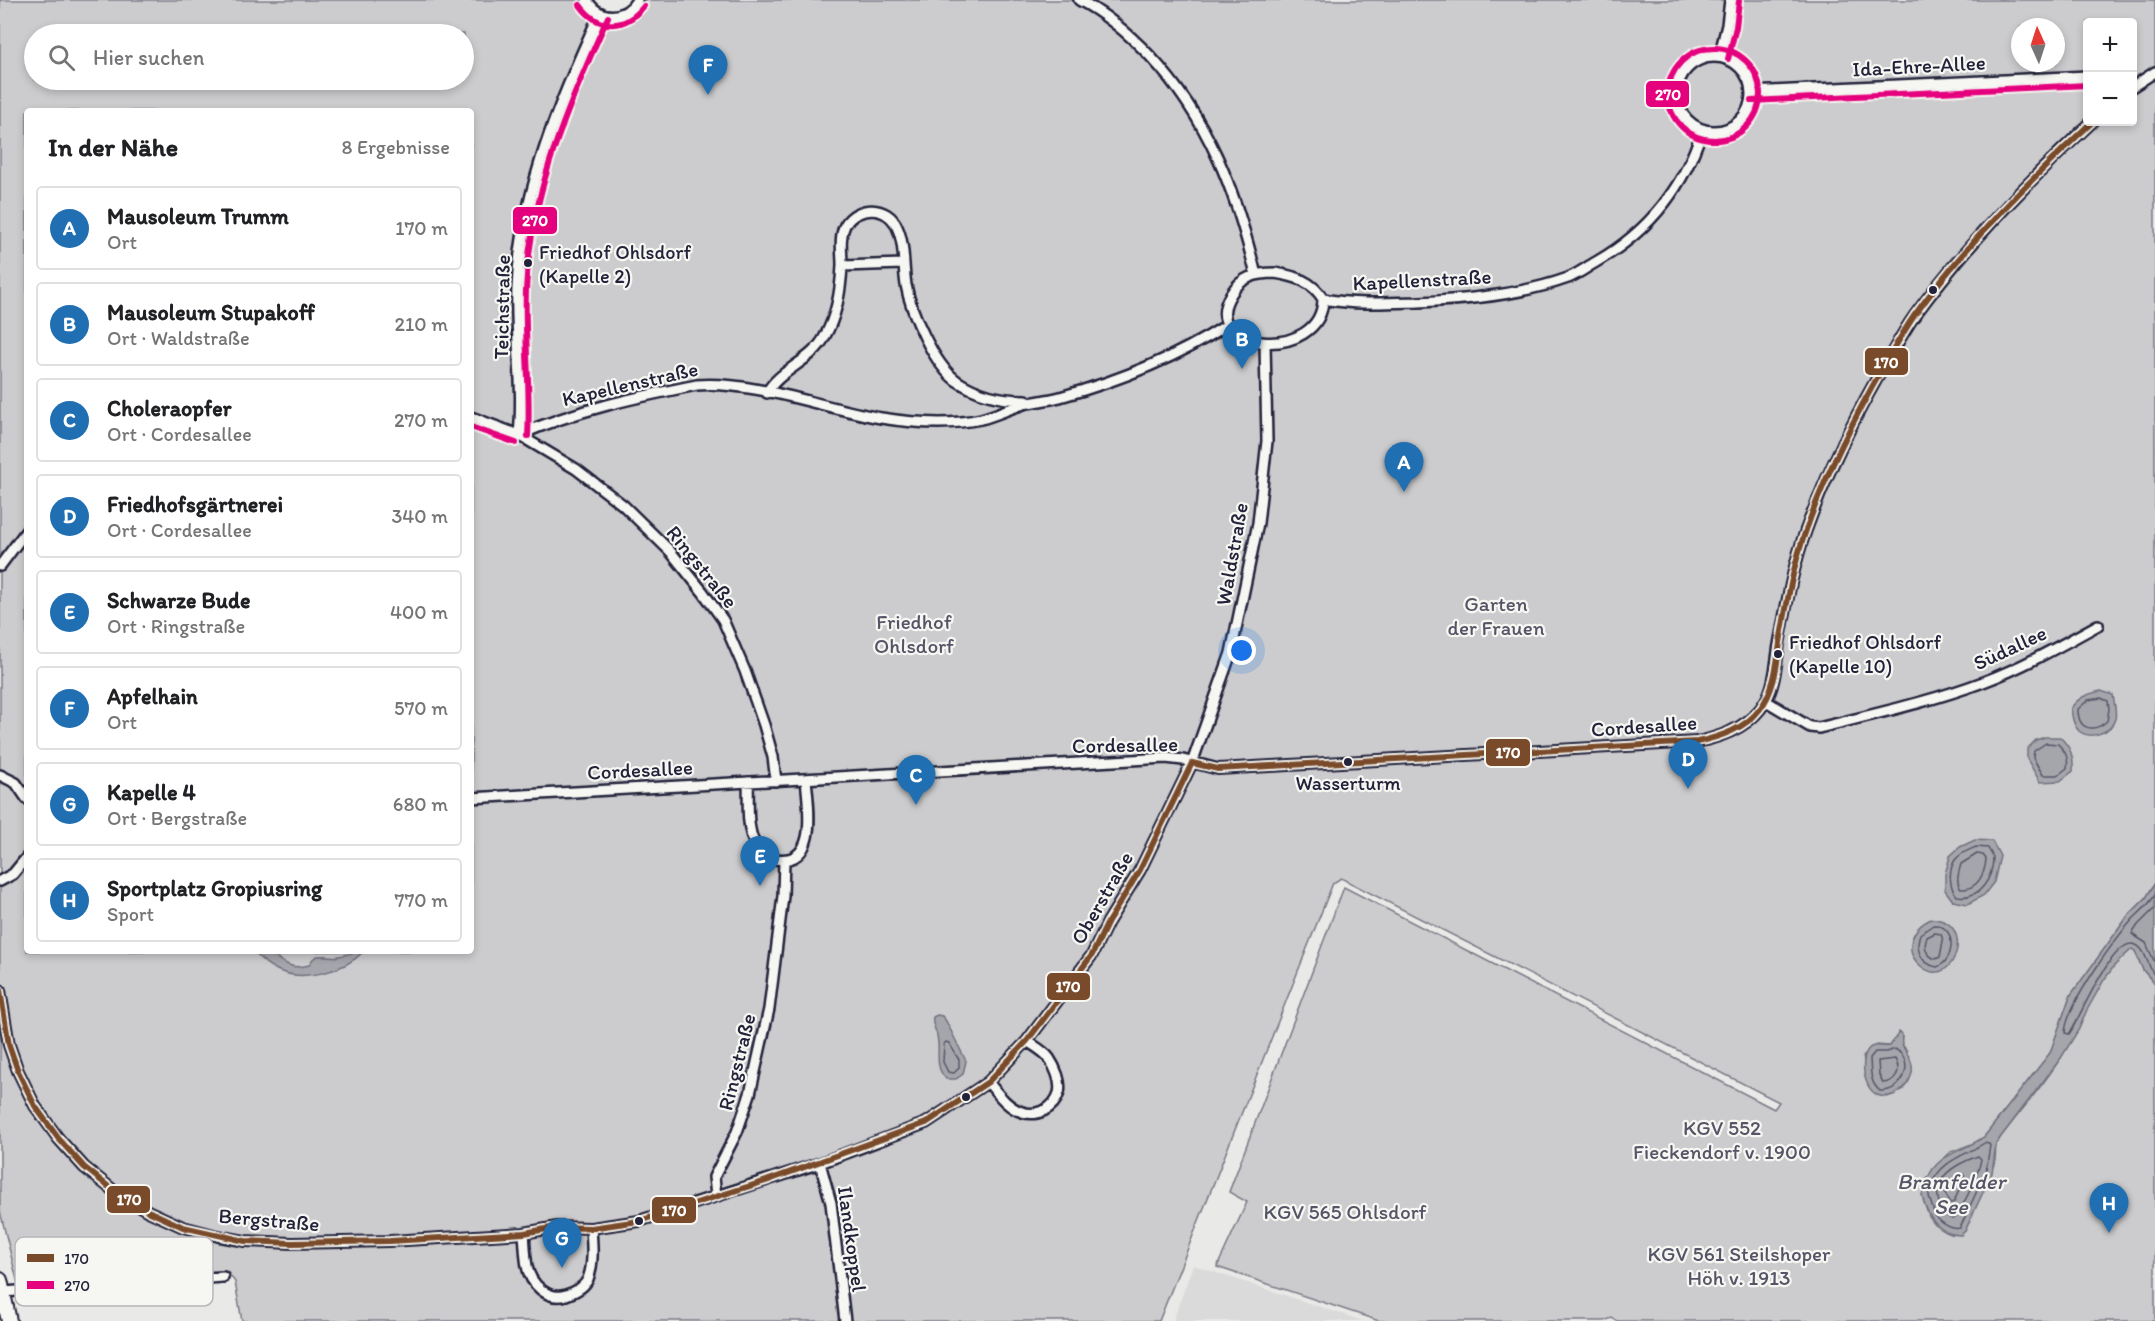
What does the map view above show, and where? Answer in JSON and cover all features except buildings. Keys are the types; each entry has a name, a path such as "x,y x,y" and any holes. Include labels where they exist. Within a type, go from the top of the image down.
{"main road":[{"path":"1,1286 9,1321"}],"street":[{"path":"587,0 600,13 613,16 632,8 638,0"},
{"path":"1079,0 1116,24 1140,46 1172,80 1199,119 1230,184 1244,225 1256,275"},
{"path":"1719,57 1730,0"},
{"name":"Teichstraße","path":"519,435 522,410 517,333 517,289 524,222 551,131 575,68 600,13"},
{"path":"1706,57 1719,57 1731,61 1742,69 1749,80 1752,92 1746,114 1739,122 1722,131 1702,130 1691,125 1683,117 1676,96 1678,82 1684,71 1694,62 1706,57"},
{"path":"2137,82 2155,72"},
{"name":"Ida-Ehre-Allee","path":"1752,92 2083,76"},
{"path":"1766,701 1773,681 1785,611 1805,532 1862,403 1914,317 1975,239 2039,171 2088,126"},
{"name":"Kapellenstraße","path":"1323,299 1359,303 1452,301 1519,291 1570,277 1615,251 1649,224 1675,191 1702,130"},
{"name":"Kapellenstraße","path":"767,393 771,385 795,367 824,339 834,317 842,266 843,229 854,215 870,210 884,213 895,223 902,240 906,288 916,320 941,364 955,380 979,392 1012,401 1037,401"},
{"path":"842,266 903,264"},
{"path":"1275,273 1296,277 1314,287 1323,299 1321,316 1309,329 1285,341 1265,343 1246,339 1227,325 1225,306 1232,291 1247,278 1256,275 1275,273"},
{"name":"Kapellenstraße","path":"519,435 547,423 597,408 697,385 713,384 767,393 880,418 933,422 980,419 1037,401 1059,397 1149,365 1205,340 1227,325"},
{"name":"Waldstraße","path":"1192,763 1231,653 1258,523 1267,441 1265,343"},
{"path":"474,418 519,435"},
{"name":"Ringstraße","path":"519,435 576,469 623,505 670,551 714,606 723,620 741,661 760,714 773,757 776,781"},
{"path":"0,566 24,534"},
{"name":"Südallee","path":"1766,701 1810,727 1819,728 1951,693 1983,682 2023,665 2098,625"},
{"name":"Cordesallee","path":"474,798 1166,758 1218,769 1697,742 1719,737 1734,730 1748,720 1766,701"},
{"name":"Oberstraße","path":"766,1181 926,1123 988,1082 1027,1041 1092,955 1108,922 1140,870 1192,763"},
{"path":"0,775 16,783 24,795"},
{"path":"748,782 751,833 754,844 762,854 772,859 784,860 794,856 807,840 809,829 806,779"},
{"name":"Ringstraße","path":"716,1196 713,1188 714,1177 737,1132 750,1094 770,1007 783,896 784,860"},
{"path":"0,881 13,874 24,861"},
{"name":"Bergstraße","path":"0,990 9,1045 18,1071 35,1106 58,1138 84,1167 114,1191 148,1211 183,1227 218,1236 255,1241 350,1243 524,1233 549,1228 591,1228 639,1221 766,1181"},
{"path":"988,1082 1004,1100 1020,1112 1032,1114 1045,1111 1053,1104 1059,1093 1055,1069 1048,1056 1027,1041"},
{"name":"Ilandkoppel","path":"820,1163 831,1203 844,1321"},
{"path":"524,1233 527,1268 531,1277 540,1289 551,1296 561,1297 574,1293 584,1286 589,1278 592,1259 591,1228"},
{"path":"213,1277 223,1277"}],"shaded area":[{"path":"1193,1265 1363,1321 1173,1321"}],"green space":[{"name":"Friedhof Ohlsdorf","path":"0,0 580,0 595,15 614,21 624,21 640,10 645,0 2155,0 2155,883 2146,898 2128,916 2070,996 2050,1053 1984,1137 1951,1152 1933,1169 1924,1186 1924,1201 1929,1217 1935,1225 1951,1234 1965,1231 1995,1162 1996,1144 2054,1067 2109,972 2132,949 2143,970 2155,984 2155,1321 1617,1321 1612,1318 1604,1321 1379,1321 1217,1267 1247,1202 1229,1192 1344,887 1774,1109 1779,1102 1341,878 1333,883 1159,1321 242,1321 235,1282 227,1271 213,1271 213,1237 15,1237 15,1272 0,1211","holes":["1902,1037 1901,1043 1907,1051 1904,1089 1887,1097 1865,1065 1863,1057 1877,1045 1890,1046"]}],"water":[{"path":"2101,691 2113,695 2115,719 2109,728 2100,734 2084,734 2075,726 2071,708 2084,696"},
{"path":"2045,737 2060,737 2071,752 2073,771 2060,781 2040,782 2027,759 2027,749 2036,740"},
{"path":"1975,840 1992,841 2000,856 1994,882 1984,895 1968,904 1953,901 1945,890 1945,874 1950,856 1960,847"},
{"name":"Bramfelder See","path":"2155,883 2155,984 2143,970 2132,949 2115,965 2104,980 2061,1058 1996,1144 1992,1173 1965,1231 1961,1235 1946,1232 1934,1223 1927,1209 1922,1195 1926,1181 1945,1157 1984,1137 2050,1053 2070,996 2128,916 2146,898"},
{"path":"1931,919 1945,922 1954,930 1957,941 1956,952 1951,963 1944,970 1934,972 1922,967 1916,961 1911,948 1918,928"},
{"path":"256,954 271,954 291,966 302,967 309,965 318,956 361,954 336,969 312,975 289,974 265,963"},
{"path":"942,1016 946,1021 966,1061 963,1074 956,1079 946,1079 940,1069 938,1042 933,1022 933,1017"},
{"path":"1899,1032 1902,1034 1903,1047 1912,1063 1911,1076 1899,1092 1887,1096 1877,1095 1870,1089 1866,1080 1864,1060 1866,1052 1873,1046 1890,1046"}],"transit line":[{"name":"270","path":"1728,59 1736,27 1739,1"},
{"name":"270","path":"580,5 595,20 612,24 629,20 644,6"},
{"name":"270","path":"528,436 526,290 535,219 554,149 579,82 608,17"},
{"name":"270","path":"1714,48 1732,51 1747,61 1757,76 1760,94 1757,112 1747,127 1732,137 1714,140 1696,137 1681,127 1671,112 1668,94 1671,76 1681,61 1696,51 1714,48"},
{"name":"270","path":"1751,101 2083,85"},
{"name":"170","path":"1192,763 1218,769 1697,742 1723,735 1740,727 1760,709 1770,691 1795,567 1822,488 1841,446 1902,334 1934,289 1976,239 2088,126"},
{"name":"270","path":"474,428 516,443"},
{"name":"170","path":"0,990 9,1045 18,1071 35,1106 58,1138 84,1167 114,1191 148,1211 183,1227 245,1241 292,1243 390,1241 524,1233 557,1227 591,1228 639,1221 766,1181 926,1123 988,1082 1027,1041 1092,955 1108,922 1140,870 1192,763"}],"place":[{"name":"Apfelhain","path":"708,95"},
{"name":"Friedhof Ohlsdorf (Kapelle 2)","path":"528,263"},
{"name":"Mausoleum Stupakoff","path":"1242,369"},
{"name":"Mausoleum Trumm","path":"1404,492"},
{"name":"Friedhof Ohlsdorf (Kapelle 10)","path":"1778,654"},
{"name":"Wasserturm","path":"1348,762"},
{"name":"Friedhofsgärtnerei","path":"1688,789"},
{"name":"Choleraopfer","path":"916,805"},
{"name":"Schwarze Bude","path":"760,886"},
{"name":"Sportplatz Gropiusring","path":"2109,1233"},
{"name":"Kapelle 4","path":"562,1268"}],"park label":[{"name":"Garten der Frauen","path":"1496,616"},
{"name":"KGV 552 Fieckendorf v. 1900","path":"1722,1140"},
{"name":"KGV 565 Ohlsdorf","path":"1345,1212"},
{"name":"KGV 561 Steilshoper Höh v. 1913","path":"1739,1266"}]}
